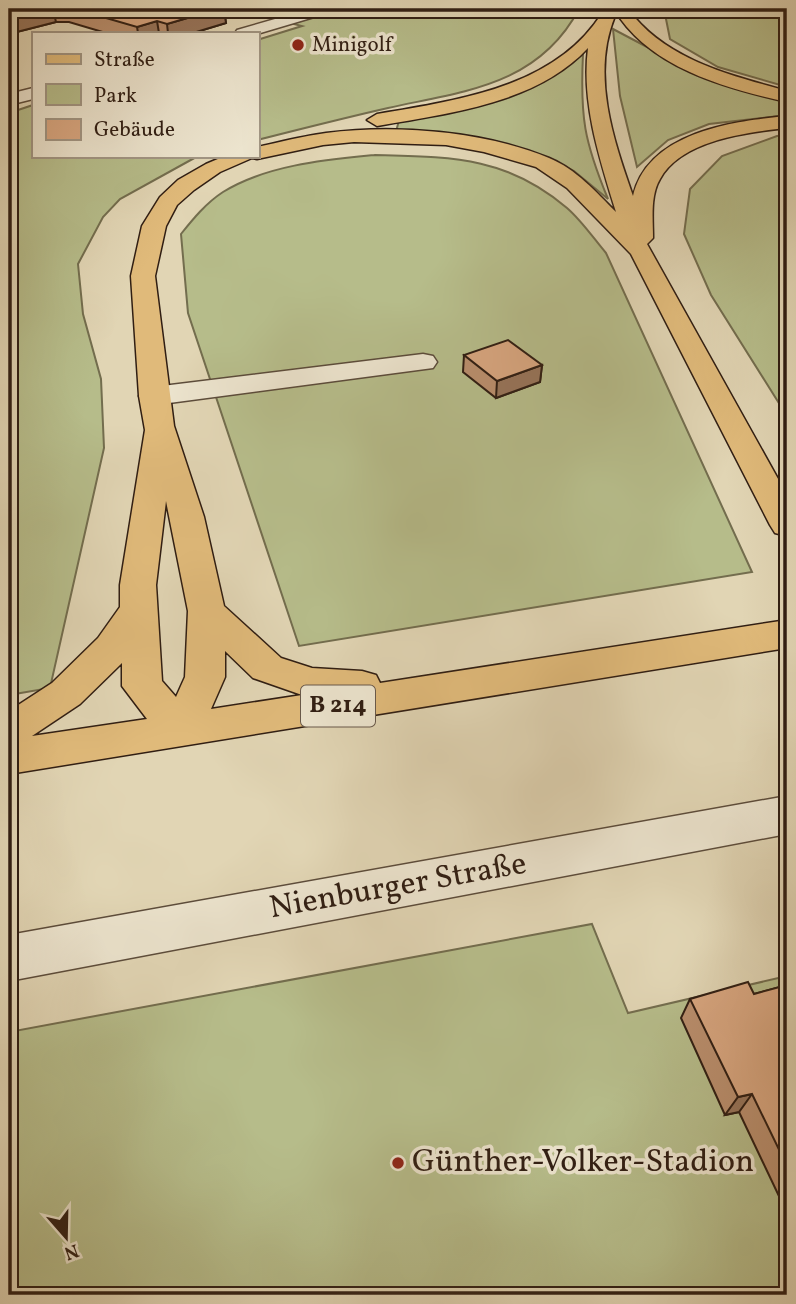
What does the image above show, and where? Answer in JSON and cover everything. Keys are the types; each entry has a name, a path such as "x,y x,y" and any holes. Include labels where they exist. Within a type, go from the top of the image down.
{"main road":[{"path":"621,9 630,26 666,52 732,81 787,97"},
{"path":"259,151 304,137 470,101 511,89 555,69 608,15"},
{"path":"608,15 596,52 596,97 610,160 640,251 787,525"},
{"path":"640,251 642,203 650,177 668,159 689,145 727,132 787,122"},
{"path":"259,153 323,139 388,135 446,139 487,146 542,163 575,183 640,251"},
{"path":"156,411 138,585 142,686 181,730 205,677 207,611 187,517 156,411 143,276 154,226 168,202 186,185 242,158"},
{"path":"9,730 68,694 84,680 124,634 138,609"},
{"path":"207,611 267,668 311,683 341,687 495,681"},
{"name":"B 214","path":"9,758 787,634"}],"street":[{"path":"242,26 266,27 326,9"},
{"path":"9,100 32,93"},
{"path":"156,411 423,362"},
{"name":"Nienburger Straße","path":"9,958 787,816"}],"green space":[{"path":"234,9 579,9 562,35 543,55 521,70 497,81 471,90 259,140 259,39 302,26"},
{"path":"664,9 787,9 787,87 718,67 670,39"},
{"path":"613,29 702,76 787,101 787,115 709,124 668,140 637,167 620,96"},
{"path":"583,54 582,95 585,128 608,199 574,171 552,160 396,132 399,120 549,78"},
{"path":"32,105 32,158 194,158 120,199 103,217 78,264 83,314 101,379 104,448 50,688 9,695 9,113"},
{"path":"787,135 787,416 711,295 684,234 690,189 722,156 777,136"},
{"path":"375,155 453,159 499,169 544,191 578,219 606,253 752,572 299,646 188,313 181,234 211,201 240,183 296,165"},
{"name":"Günther-Volker-Stadion","path":"592,924 628,1013 787,976 787,1295 9,1295 9,1032"}],"building":[{"path":"9,9 41,9 9,17"},
{"path":"75,9 218,9 167,24 157,21 137,27"},
{"path":"508,340 542,365 497,381 464,355"},
{"path":"748,982 754,994 787,985 787,1166 752,1094 738,1097 690,999"}],"place":[{"name":"Minigolf","path":"298,45"},
{"name":"Günther-Volker-Stadion","path":"398,1163"}]}
